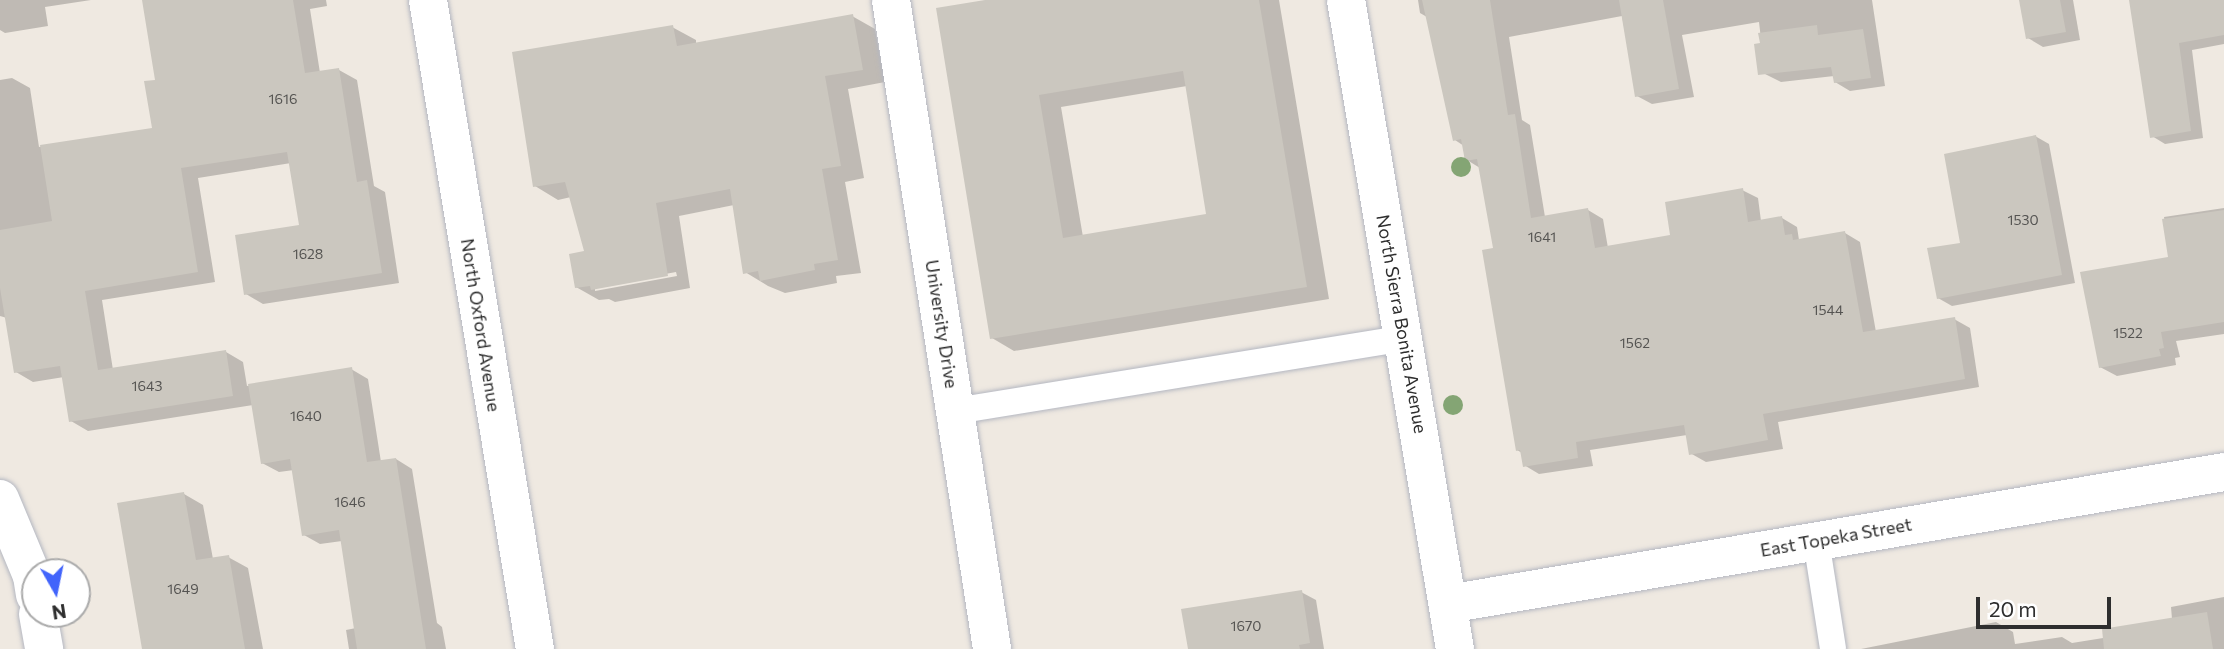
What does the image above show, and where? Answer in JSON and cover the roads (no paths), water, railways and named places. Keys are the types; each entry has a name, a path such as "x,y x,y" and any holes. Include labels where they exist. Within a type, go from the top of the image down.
{"street":[{"name":"North Oxford Avenue","path":"428,0 535,649"},
{"name":"University Drive","path":"891,0 992,649"},
{"name":"North Sierra Bonita Avenue","path":"1346,0 1405,338 1455,649"},
{"name":"East Topeka Street","path":"1448,604 2224,472"},
{"path":"0,499 25,558"},
{"path":"40,628 44,649"}],"lane":[{"path":"955,411 1405,338"},
{"path":"1816,540 1833,649"}]}
